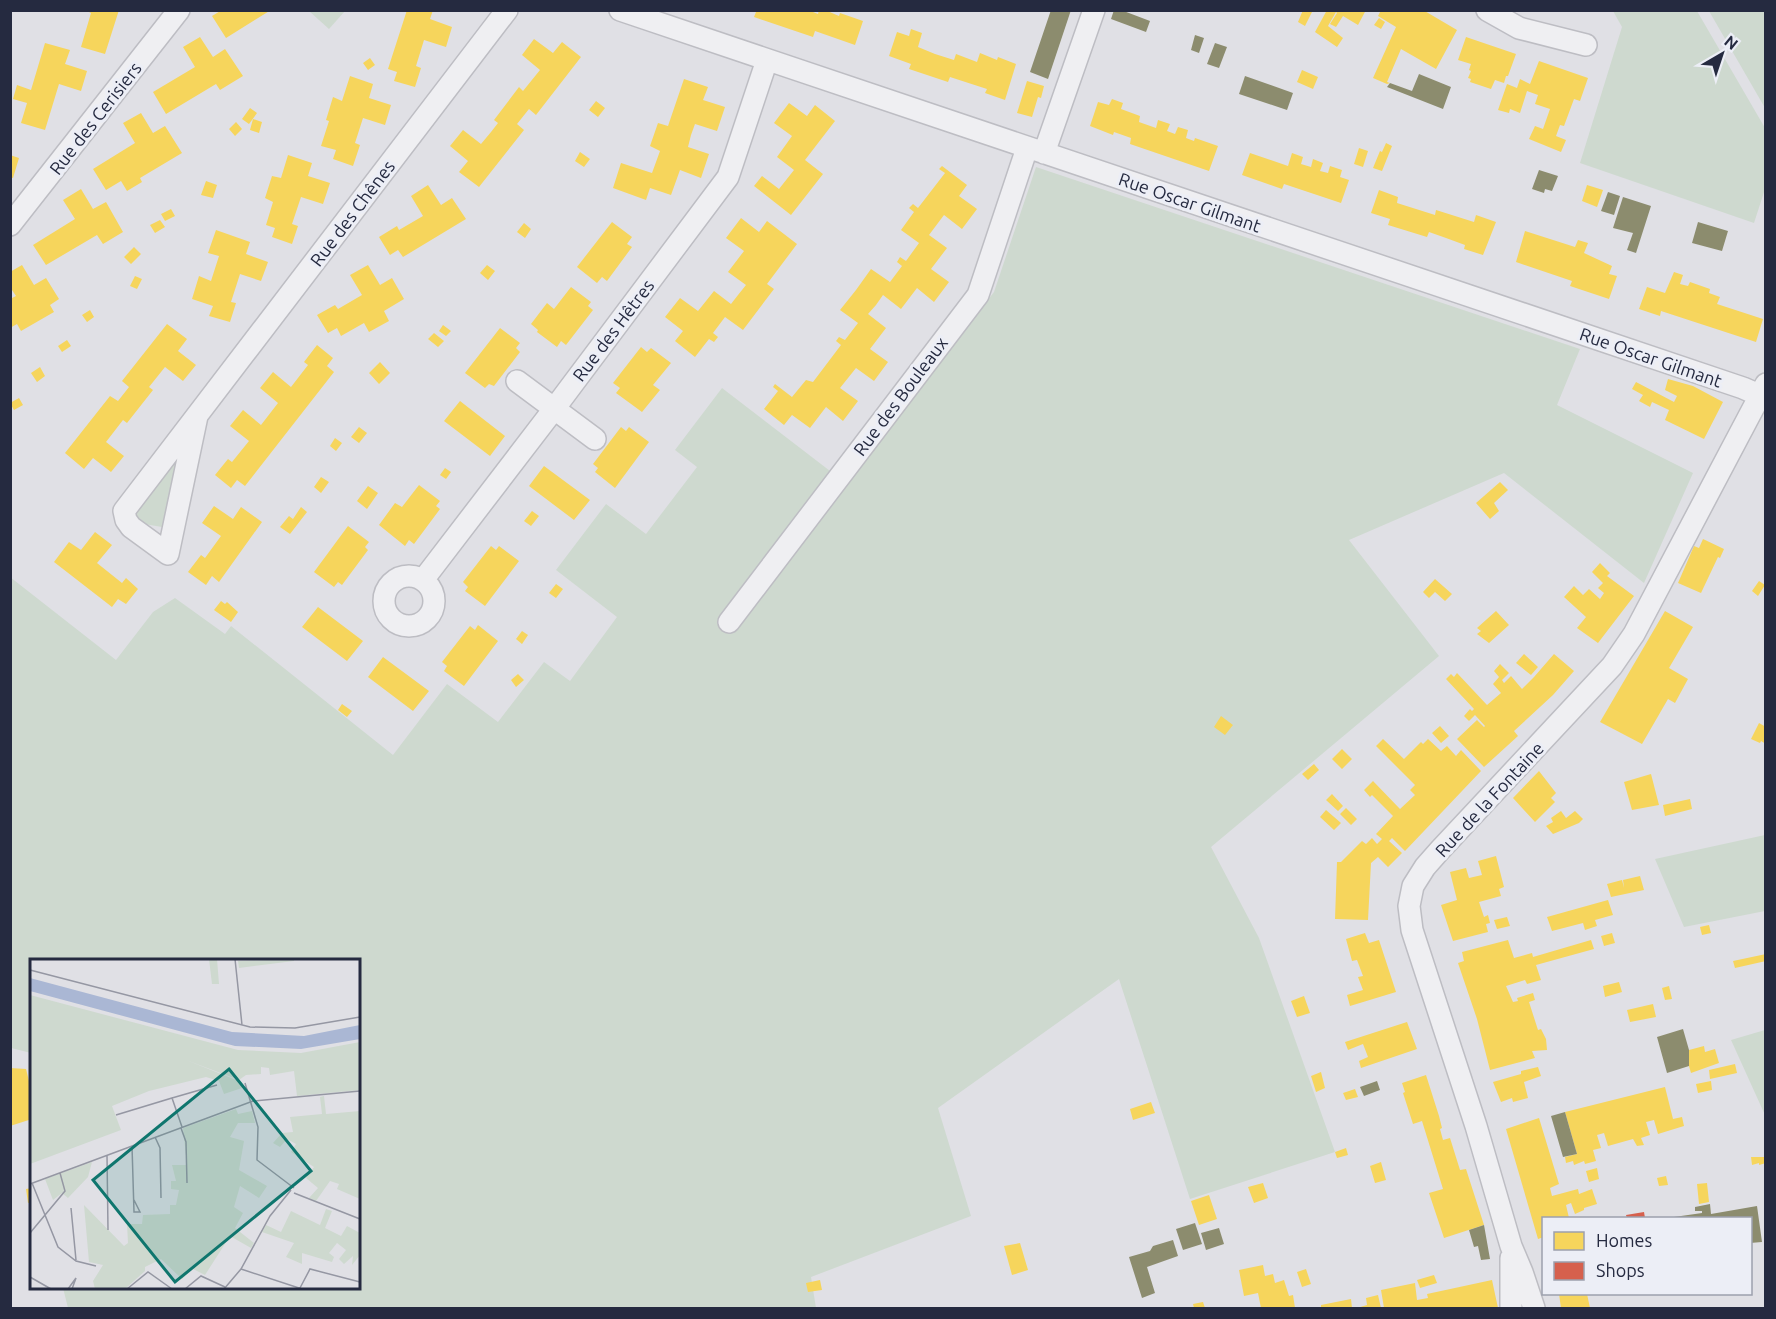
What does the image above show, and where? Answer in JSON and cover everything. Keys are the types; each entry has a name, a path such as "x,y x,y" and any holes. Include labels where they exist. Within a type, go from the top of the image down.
{"street":[{"name":"Rue des Cerisiers","path":"10,225 179,10"},
{"name":"Rue des Chênes","path":"197,416 168,554 131,526 126,520 124,511 507,10"},
{"name":"Rue Oscar Gilmant","path":"620,10 1764,392"},
{"name":"Rue des Bouleaux","path":"729,622 978,295 1094,10"},
{"path":"1487,10 1519,28 1586,45"},
{"name":"Rue des Hêtres","path":"423,580 728,177 767,60"},
{"path":"517,381 595,439"},
{"name":"Rue de la Fontaine","path":"1534,1308 1511,1245 1476,1126 1420,961 1409,906 1413,886 1425,867 1440,850 1612,666 1634,634 1764,392"},
{"name":"Rue de la Fontaine","path":"1511,1245 1511,1308"}],"shaded area":[{"path":"309,11 345,11 329,29"},
{"path":"1613,11 1697,11 1765,128 1765,189 1754,223 1580,163 1622,27"},
{"path":"1709,11 1765,11 1765,108"},
{"path":"1036,167 1580,349 1557,405 1693,473 1644,583 1504,473 1349,540 1439,656 1211,847 1259,938 1335,1152 1190,1199 1119,979 938,1108 971,1216 811,1277 816,1308 68,1308 63,1289 360,1289 360,959 30,959 30,1053 11,1048 10,577 116,660 153,612 175,598 225,634 231,626 393,755 447,684 498,722 544,662 570,681 617,617 556,570 606,504 646,534 697,467 675,450 722,388 847,484 994,292"},
{"path":"178,456 168,516 162,527 144,524 136,515 139,506"},
{"path":"1765,835 1765,911 1684,927 1655,859"},
{"path":"1766,1030 1765,1115 1731,1040"}],"building: Homes":[{"path":"85,10 119,10 105,54 81,47 91,13"},
{"path":"222,10 271,10 226,38 212,16"},
{"path":"407,10 433,10 430,19 452,27 446,47 424,40 416,66 421,68 415,87 394,81 397,72 388,69"},
{"path":"754,10 808,10 818,14 819,10 825,10 839,16 840,13 863,21 855,45 815,31 813,37 754,17 756,12"},
{"path":"1303,10 1313,10 1305,26 1298,22"},
{"path":"1327,10 1366,10 1358,25 1343,16 1336,27 1330,24 1336,12 1328,26 1343,38 1337,47 1315,32"},
{"path":"1381,10 1423,10 1457,30 1436,69 1401,49 1387,82 1390,83 1387,84 1373,78 1396,27 1378,16"},
{"path":"1379,18 1385,22 1381,29 1374,25"},
{"path":"911,29 922,33 918,47 935,54 954,60 956,54 977,62 980,53 1016,64 1005,100 985,93 987,89 950,77 948,82 909,69 911,64 889,56 897,32 909,36"},
{"path":"200,37 213,57 225,49 243,76 220,90 216,84 166,114 153,92 195,67 183,47"},
{"path":"1466,37 1516,54 1504,83 1495,80 1491,89 1470,82 1471,79 1468,78 1471,64 1458,60"},
{"path":"534,39 553,53 562,42 581,57 536,115 529,109 517,124 524,130 479,187 459,172 468,161 450,146 463,130 481,144 498,123 494,120 519,87 523,91 540,70 522,55"},
{"path":"45,43 70,50 65,64 87,71 81,91 59,84 45,130 21,123 27,103 13,99 17,85 31,90"},
{"path":"370,58 375,65 368,70 363,63"},
{"path":"1539,61 1588,78 1580,101 1574,99 1564,126 1560,125 1556,136 1566,140 1561,152 1529,139 1535,126 1543,129 1550,109 1535,104 1538,95 1527,91 1520,113 1510,109 1509,113 1498,110 1507,84 1517,88 1520,79 1530,84"},
{"path":"1302,70 1318,77 1313,89 1297,82"},
{"path":"350,76 373,84 369,98 391,105 385,125 363,118 355,143 360,145 353,166 333,159 336,150 321,146 329,121 326,120 333,97 342,101"},
{"path":"684,79 708,87 703,100 725,107 717,131 695,124 691,135 688,147 709,154 701,178 680,170 671,195 650,188 646,200 613,188 621,163 652,173 660,151 650,146 658,123 668,126"},
{"path":"1027,81 1044,86 1032,117 1017,113"},
{"path":"1112,99 1123,103 1121,109 1140,116 1139,122 1156,128 1158,120 1170,124 1167,131 1175,134 1178,127 1188,130 1186,138 1194,141 1195,138 1218,146 1209,171 1130,144 1131,138 1114,132 1113,135 1090,126 1098,102 1109,105"},
{"path":"596,101 605,108 598,117 589,110"},
{"path":"789,103 807,116 815,105 835,121 805,160 823,174 791,215 754,186 762,176 779,189 794,170 777,157 792,136 774,123"},
{"path":"250,108 257,113 249,124 242,119"},
{"path":"141,113 153,133 165,126 182,153 140,178 142,182 127,191 121,181 106,190 93,169 135,143 123,123"},
{"path":"253,119 262,122 259,133 250,130"},
{"path":"236,122 242,129 235,136 229,129"},
{"path":"1386,143 1392,146 1382,171 1373,168"},
{"path":"1359,148 1368,151 1363,167 1354,164"},
{"path":"580,152 590,159 584,167 575,161"},
{"path":"1250,153 1288,166 1292,153 1303,157 1301,164 1311,167 1313,159 1323,163 1320,171 1328,173 1330,166 1342,170 1340,177 1349,180 1341,203 1284,184 1282,189 1242,175"},
{"path":"10,155 19,158 13,178 10,177"},
{"path":"288,155 312,163 308,176 330,183 323,204 301,197 292,224 298,226 292,244 272,237 275,228 266,225 273,202 265,198 272,176 281,178"},
{"path":"942,166 967,185 959,196 977,209 962,229 944,215 929,235 947,248 931,269 949,282 934,302 917,288 901,309 883,295 868,314 886,328 870,349 888,362 874,381 856,368 840,388 858,401 843,421 826,407 810,428 792,415 784,425 764,409 778,391 773,387 775,384 792,397 806,380 813,382 841,345 836,341 839,337 845,340 858,323 840,310 871,269 890,282 902,266 897,262 900,257 906,261 919,243 901,230 914,212 909,208 913,204 918,208 945,173 939,169"},
{"path":"206,181 217,185 213,198 201,195"},
{"path":"428,185 441,205 452,198 466,219 403,257 398,250 390,255 379,237 397,226 399,230 423,216 411,196"},
{"path":"1587,185 1603,190 1597,207 1582,201"},
{"path":"81,189 93,209 106,202 123,232 103,244 97,235 46,265 33,245 75,219 63,200"},
{"path":"1379,190 1398,197 1397,203 1435,215 1436,210 1474,222 1476,215 1496,222 1483,255 1464,249 1465,245 1429,232 1427,237 1388,225 1390,219 1371,213"},
{"path":"171,209 175,216 165,221 161,214"},
{"path":"741,218 759,232 767,221 797,244 767,284 774,289 743,330 725,317 713,333 718,337 714,342 709,339 695,357 675,341 683,331 665,317 680,298 698,311 714,291 731,304 746,285 728,272 744,251 726,238"},
{"path":"160,220 165,227 155,233 150,225"},
{"path":"612,222 632,237 627,244 632,247 607,281 602,277 597,283 577,267"},
{"path":"524,223 531,229 525,238 517,232"},
{"path":"216,230 250,242 246,254 268,262 261,281 240,274 231,302 236,303 230,322 209,316 213,306 192,299 199,276 211,281 219,256 208,253"},
{"path":"1525,231 1575,247 1578,240 1588,243 1584,253 1612,266 1609,274 1617,276 1609,299 1570,286 1572,281 1516,262"},
{"path":"134,247 141,254 131,264 124,257"},
{"path":"22,265 34,285 46,278 59,299 50,305 54,312 21,331 17,324 10,328 10,299 16,296 10,287 10,272"},
{"path":"368,265 380,285 392,278 404,299 384,311 389,321 369,332 364,323 341,336 337,328 328,333 317,315 335,305 338,309 362,295 350,275"},
{"path":"487,265 495,271 488,280 480,273"},
{"path":"1674,272 1683,275 1680,284 1688,286 1690,282 1710,289 1709,293 1720,297 1717,304 1763,319 1756,342 1661,311 1660,316 1639,309 1647,287 1665,293"},
{"path":"135,276 142,279 137,289 130,286"},
{"path":"571,287 591,302 588,306 593,310 566,345 561,341 557,347 537,332 538,330 531,324 547,303 554,309"},
{"path":"90,310 94,317 87,322 82,315"},
{"path":"167,324 187,339 178,351 196,365 183,381 165,367 149,387 153,390 127,423 123,420 106,442 124,456 111,472 93,458 84,469 65,453 110,396 118,401 129,387 122,381"},
{"path":"443,325 451,331 446,336 439,331"},
{"path":"500,328 520,343 516,348 520,352 494,386 489,384 485,388 465,373"},
{"path":"434,333 444,341 438,347 428,339"},
{"path":"67,340 71,346 62,352 58,346"},
{"path":"317,345 333,358 327,366 334,372 245,486 237,480 231,488 215,475 228,459 232,462 249,441 230,426 243,410 261,425 278,403 260,388 273,372 291,387 308,365 304,362"},
{"path":"641,347 647,352 651,348 671,363 653,385 660,390 642,412 616,393 620,388 613,383"},
{"path":"380,362 390,373 379,384 369,373"},
{"path":"40,367 45,376 37,382 31,373"},
{"path":"1668,379 1693,386 1723,402 1704,439 1665,420 1669,410 1652,402 1650,407 1639,401 1643,395 1632,389 1636,382 1674,402 1677,396 1665,390"},
{"path":"19,398 23,405 14,410 10,403"},
{"path":"460,401 505,436 490,456 444,421"},
{"path":"359,427 367,433 359,443 351,437"},
{"path":"621,427 626,431 629,427 649,442 615,488 595,472 598,468 593,464"},
{"path":"335,438 342,443 336,451 330,446"},
{"path":"544,466 590,500 574,520 529,486"},
{"path":"445,468 451,472 446,479 440,475"},
{"path":"321,477 329,482 321,493 314,487"},
{"path":"1500,482 1508,490 1494,503 1499,511 1490,519 1476,503"},
{"path":"419,485 440,501 436,506 440,509 414,544 409,540 405,546 379,525 395,503 402,507"},
{"path":"368,486 378,493 367,509 357,501"},
{"path":"214,506 233,519 241,507 262,522 219,582 212,576 206,585 188,572 201,555 205,558 221,536 202,523"},
{"path":"301,507 307,512 290,534 280,527 289,516 293,519"},
{"path":"532,511 539,516 531,526 524,521"},
{"path":"348,526 369,542 365,547 368,550 342,585 338,582 334,587 314,572"},
{"path":"95,532 112,545 97,563 122,583 126,578 138,589 126,604 118,599 112,607 54,562 69,542 81,550"},
{"path":"1703,539 1724,549 1701,593 1678,583 1694,546 1699,548"},
{"path":"491,546 496,550 499,546 519,561 485,606 465,591 468,587 463,582"},
{"path":"1600,563 1610,573 1607,576 1634,596 1598,643 1577,628 1586,617 1564,597 1574,586 1583,595 1589,589 1600,599 1604,593 1598,588 1603,583 1592,572"},
{"path":"1435,579 1452,594 1445,601 1435,592 1429,598 1423,592"},
{"path":"1759,581 1765,585 1758,596 1752,591"},
{"path":"556,584 563,589 556,598 549,593"},
{"path":"221,601 225,604 227,602 238,612 231,622 214,610"},
{"path":"318,607 363,641 347,661 302,627"},
{"path":"1496,611 1509,625 1489,643 1477,634 1481,631 1477,628"},
{"path":"1665,611 1693,627 1669,668 1688,679 1675,703 1668,699 1642,744 1600,722"},
{"path":"478,625 498,641 464,686 444,671 447,666 442,662 470,626 475,630"},
{"path":"522,631 528,635 522,644 516,639"},
{"path":"1524,654 1538,667 1531,675 1516,663"},
{"path":"1554,654 1574,671 1553,695 1514,731 1518,736 1484,767 1457,739 1477,720 1485,726 1475,715 1469,721 1464,716 1470,709 1472,711 1474,709 1446,679 1451,674 1454,677 1457,673 1487,705 1501,693 1493,684 1499,677 1494,671 1500,664 1509,673 1502,680 1504,683 1511,676 1522,689"},
{"path":"383,657 429,691 413,711 368,677"},
{"path":"518,674 524,680 516,687 511,680"},
{"path":"342,704 352,711 347,717 338,710"},
{"path":"1221,716 1233,725 1225,735 1214,727"},
{"path":"1759,723 1766,727 1766,744 1751,739"},
{"path":"1440,726 1449,736 1441,743 1432,733"},
{"path":"1383,739 1404,759 1421,742 1423,744 1428,739 1441,751 1447,746 1456,756 1461,750 1481,771 1405,851 1392,838 1389,841 1402,853 1388,867 1378,857 1371,863 1368,920 1335,919 1337,862 1341,862 1362,841 1366,844 1372,838 1377,844 1382,839 1376,834 1393,816 1364,790 1373,781 1400,809 1415,795 1410,790 1415,785 1376,746"},
{"path":"1342,749 1352,759 1342,769 1332,759"},
{"path":"1314,764 1319,770 1308,780 1302,774"},
{"path":"1539,771 1556,793 1551,798 1555,802 1535,822 1513,798"},
{"path":"1651,774 1659,805 1632,810 1624,782"},
{"path":"1332,794 1343,806 1338,811 1326,800"},
{"path":"1690,799 1692,809 1665,816 1663,805"},
{"path":"1346,808 1357,819 1351,825 1340,814"},
{"path":"1326,810 1341,823 1334,830 1320,817"},
{"path":"1561,811 1566,818 1575,811 1583,819 1553,834 1546,826 1553,822 1551,818"},
{"path":"1496,856 1504,887 1499,889 1501,896 1479,902 1484,917 1488,915 1490,923 1486,924 1488,932 1453,941 1441,905 1457,900 1450,872 1466,868 1469,878 1482,875 1478,861"},
{"path":"1640,876 1644,890 1611,897 1607,884 1622,880 1624,888 1623,880"},
{"path":"1608,900 1613,915 1595,920 1597,926 1585,930 1583,923 1552,931 1547,917"},
{"path":"1507,917 1510,926 1497,929 1494,920"},
{"path":"1709,925 1711,933 1702,935 1700,927"},
{"path":"1365,933 1369,943 1379,940 1396,992 1350,1006 1347,995 1363,990 1358,977 1363,976 1357,960 1352,961 1346,939"},
{"path":"1612,933 1615,943 1604,946 1601,936"},
{"path":"1508,940 1514,958 1532,953 1533,957 1591,940 1594,949 1536,965 1541,980 1527,984 1525,980 1506,986 1513,1002 1518,1001 1517,998 1533,993 1535,1000 1529,1002 1538,1030 1541,1029 1546,1039 1547,1050 1532,1051 1535,1058 1490,1070 1477,1019 1458,963 1464,961 1462,952"},
{"path":"1766,954 1766,961 1735,968 1733,961"},
{"path":"1619,982 1622,992 1605,997 1603,986"},
{"path":"1669,986 1672,999 1665,1000 1662,988"},
{"path":"1304,996 1310,1013 1297,1017 1291,1001"},
{"path":"1653,1004 1656,1017 1630,1022 1627,1010"},
{"path":"1407,1022 1417,1049 1361,1068 1359,1061 1368,1057 1363,1044 1348,1050 1345,1042"},
{"path":"1704,1046 1705,1052 1715,1049 1719,1063 1691,1073 1689,1050"},
{"path":"1735,1064 1737,1073 1710,1079 1709,1070"},
{"path":"1538,1067 1541,1076 1524,1082 1528,1098 1513,1102 1512,1098 1501,1102 1493,1082"},
{"path":"10,1068 26,1069 30,1085 30,1120 10,1126"},
{"path":"1321,1072 1325,1088 1316,1092 1311,1076"},
{"path":"1426,1075 1439,1116 1443,1140 1450,1138 1460,1170 1466,1169 1484,1225 1444,1238 1429,1193 1443,1189 1422,1121 1413,1124 1403,1093 1405,1092 1402,1083"},
{"path":"1711,1081 1712,1090 1698,1093 1696,1084"},
{"path":"1665,1087 1673,1119 1682,1117 1684,1126 1658,1134 1654,1120 1646,1122 1650,1135 1641,1138 1644,1145 1637,1146 1633,1139 1608,1146 1604,1133 1597,1135 1601,1148 1593,1150 1596,1161 1585,1164 1584,1161 1574,1165 1573,1161 1566,1163 1565,1157 1577,1154 1565,1112"},
{"path":"1355,1089 1358,1097 1346,1100 1343,1093"},
{"path":"1151,1102 1155,1113 1133,1120 1130,1109"},
{"path":"1539,1118 1559,1184 1550,1188 1552,1196 1578,1189 1579,1194 1592,1189 1597,1204 1575,1214 1571,1203 1566,1205 1569,1217 1542,1217 1542,1238 1538,1239 1506,1129"},
{"path":"1346,1148 1348,1155 1337,1158 1335,1152"},
{"path":"1751,1157 1766,1157 1766,1163 1752,1165"},
{"path":"1381,1162 1386,1180 1375,1183 1370,1166"},
{"path":"1597,1168 1599,1179 1589,1182 1586,1171"},
{"path":"1666,1176 1668,1185 1659,1186 1657,1178"},
{"path":"1263,1183 1268,1198 1254,1203 1248,1187"},
{"path":"1707,1183 1709,1202 1699,1204 1697,1184"},
{"path":"30,1188 30,1202 28,1203 26,1189"},
{"path":"1209,1195 1217,1219 1199,1225 1191,1201"},
{"path":"1020,1243 1028,1270 1012,1275 1004,1246"},
{"path":"1263,1265 1265,1276 1273,1274 1275,1283 1284,1280 1289,1296 1293,1295 1295,1308 1261,1308 1258,1293 1244,1296 1239,1270"},
{"path":"1306,1269 1311,1284 1302,1287 1297,1272"},
{"path":"1434,1275 1437,1283 1420,1288 1417,1280"},
{"path":"820,1280 822,1290 808,1292 806,1283"},
{"path":"1492,1280 1498,1308 1384,1308 1381,1290 1415,1283 1417,1300 1428,1298 1427,1294"},
{"path":"1378,1295 1381,1308 1357,1308 1367,1305 1366,1298"},
{"path":"1559,1295 1587,1295 1590,1308 1561,1308"},
{"path":"1351,1299 1352,1308 1321,1308 1321,1305"},
{"path":"1203,1302 1205,1308 1194,1308 1193,1304"}],"building: Shops":[{"path":"1644,1212 1645,1217 1627,1217 1626,1215"}],"building: Industry":[{"path":"1051,10 1071,10 1048,79 1030,72"},
{"path":"1114,10 1121,10 1150,21 1146,32 1111,19"},
{"path":"1195,35 1204,38 1199,53 1191,50"},
{"path":"1215,43 1227,47 1219,68 1207,64"},
{"path":"1419,74 1451,87 1443,109 1387,87 1390,83 1412,91"},
{"path":"1245,76 1293,93 1287,110 1239,94"},
{"path":"1539,170 1558,176 1552,191 1545,189 1544,193 1532,189"},
{"path":"1608,192 1620,196 1614,215 1601,211"},
{"path":"1623,197 1651,206 1636,253 1627,250 1633,233 1613,228"},
{"path":"1698,222 1728,231 1722,251 1692,243"},
{"path":"1683,1029 1689,1050 1689,1066 1667,1073 1657,1037"},
{"path":"1377,1081 1380,1090 1364,1096 1360,1087"},
{"path":"1565,1112 1577,1154 1563,1157 1551,1116"},
{"path":"1710,1204 1711,1214 1757,1206 1762,1242 1752,1243 1752,1217 1674,1217 1702,1213 1702,1211 1695,1211 1695,1207"},
{"path":"1195,1223 1202,1244 1183,1250 1176,1229"},
{"path":"1484,1225 1490,1259 1481,1260 1478,1246 1474,1247 1469,1230"},
{"path":"1219,1228 1224,1244 1206,1250 1201,1233"},
{"path":"1173,1240 1178,1256 1147,1267 1155,1293 1142,1298 1129,1257 1150,1251 1153,1246"}]}
